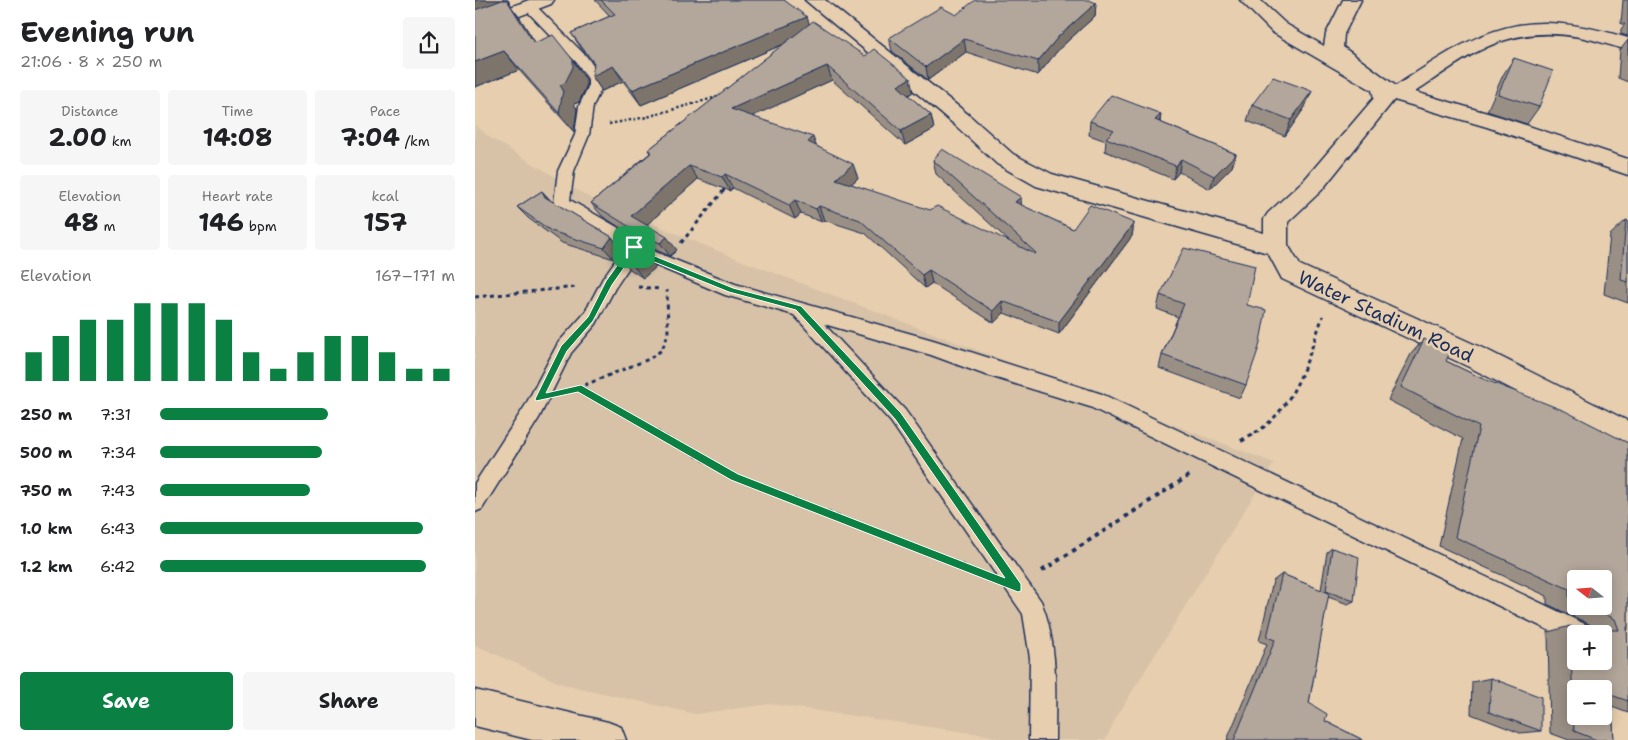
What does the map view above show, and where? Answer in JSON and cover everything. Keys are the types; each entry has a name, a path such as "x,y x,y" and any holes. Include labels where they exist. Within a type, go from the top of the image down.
{"street":[{"path":"814,0 962,120 1005,159 1044,180 1276,246"},
{"path":"1249,0 1279,28 1390,90 1494,122 1628,167"},
{"path":"1352,0 1335,34 1333,49 1345,60 1369,74 1390,90"},
{"path":"475,27 537,3"},
{"path":"1390,90 1497,34 1526,29 1563,29 1604,36 1628,44"},
{"name":"Water Stadium Road","path":"1390,90 1313,185 1276,218 1276,246 1291,272 1479,359 1628,436"},
{"path":"475,708 608,740"}],"lane":[{"path":"537,3 593,74 595,87 586,106 583,127 567,171 562,203 649,257 731,290 933,348 980,365 1095,400 1567,627"},
{"path":"475,502 539,399 564,348 590,319 609,283 634,247"},
{"path":"798,308 898,416 1033,609 1039,633 1044,681 1042,740"}],"path":[{"path":"583,127 647,117 681,109 723,94"},
{"path":"690,274 679,246 729,184"},
{"path":"539,399 578,388 649,359 662,350 668,334 667,290"},
{"path":"578,388 735,477 1018,587"}],"shaded area":[{"path":"475,125 492,139 590,198 740,260 1274,463 1117,716 1105,740 1004,740 986,735 770,704 696,714 562,684 475,645"}],"building":[{"path":"507,0 534,43 553,35 573,60 573,67 565,83 560,85 563,90 559,113 504,51 475,62 475,10"},
{"path":"601,0 784,0 807,17 632,90 613,66 592,76 594,63 571,33 615,14"},
{"path":"975,0 1089,0 1096,3 1059,36 1038,61 964,39 926,67 889,38 941,7 956,15"},
{"path":"813,21 865,56 874,49 910,78 898,86 931,115 901,131 827,66 731,109 813,137 808,142 853,164 836,179 930,210 937,206 1035,254 933,160 942,149 1021,197 1015,202 1073,229 1090,205 1134,223 1059,322 1002,301 993,311 929,270 922,275 860,220 819,206 816,209 795,200 789,205 725,174 722,177 689,166 631,216 667,237 660,243 646,237 591,203 652,152 648,150"},
{"path":"1514,58 1553,71 1539,107 1498,94"},
{"path":"1273,77 1312,91 1291,120 1252,105"},
{"path":"1111,95 1161,114 1155,120 1236,154 1214,176 1181,159 1176,166 1106,138 1114,130 1090,121"},
{"path":"542,191 545,197 612,237 604,248 551,231 517,207"},
{"path":"1626,220 1628,221 1628,282 1621,280"},
{"path":"624,244 644,253 631,263 617,254"},
{"path":"1184,248 1255,266 1247,305 1266,310 1259,347 1246,385 1162,355 1184,304 1160,295"},
{"path":"1424,339 1450,352 1446,361 1481,378 1565,411 1628,443 1628,701 1612,695 1612,680 1572,680 1572,670 1612,670 1612,630 1619,630 1615,619 1607,615 1613,615 1613,570 1567,570 1567,588 1455,537 1479,427 1401,387"},
{"path":"1332,548 1359,557 1354,601 1326,591"},
{"path":"1282,574 1329,593 1309,703 1327,714 1325,721 1363,740 1234,740 1275,640 1267,637"},
{"path":"1491,678 1541,697 1541,731 1489,712"},
{"path":"1612,710 1614,740 1597,740 1574,731 1574,725 1612,725"}],"route":[{"path":"634,247 649,257 731,290 798,308 842,353 898,416 1018,587 735,477 578,388 539,399 564,348 590,319 609,283 634,247"}]}
